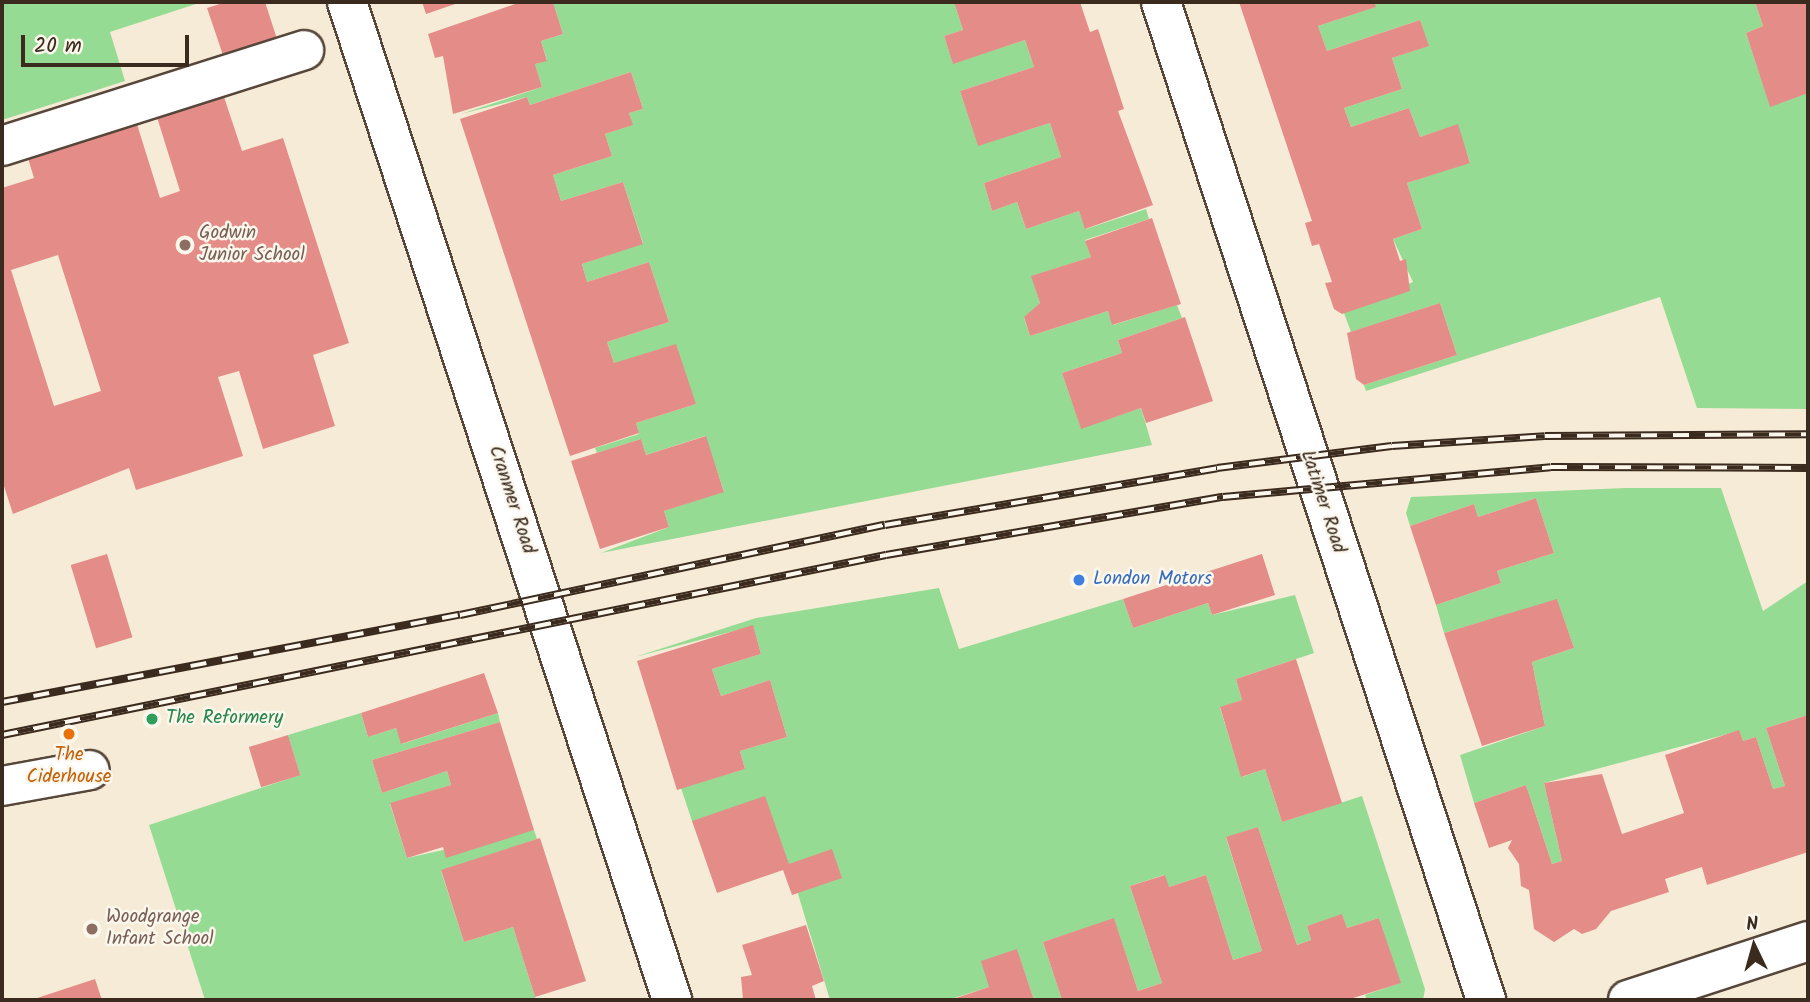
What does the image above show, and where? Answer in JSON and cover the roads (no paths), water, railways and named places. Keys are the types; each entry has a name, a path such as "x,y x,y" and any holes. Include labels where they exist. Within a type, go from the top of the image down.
{"street":[{"name":"Cranmer Road","path":"347,2 672,1000"},
{"name":"Latimer Road","path":"1161,2 1486,1000"},
{"path":"2,146 304,50"},
{"path":"2,786 90,770"},
{"path":"1628,1000 1808,941"}],"railway":[{"path":"2,702 460,615 885,525 1217,468 1392,446 1545,436 1808,434"},
{"path":"2,735 886,555 1223,497 1551,467 1808,468"}],"place":[{"name":"Godwin Junior School","path":"185,245"},
{"name":"London Motors","path":"1079,580"},
{"name":"The Reformery","path":"152,719"},
{"name":"The Ciderhouse","path":"69,734"},
{"name":"Woodgrange Infant School","path":"92,929"}]}
